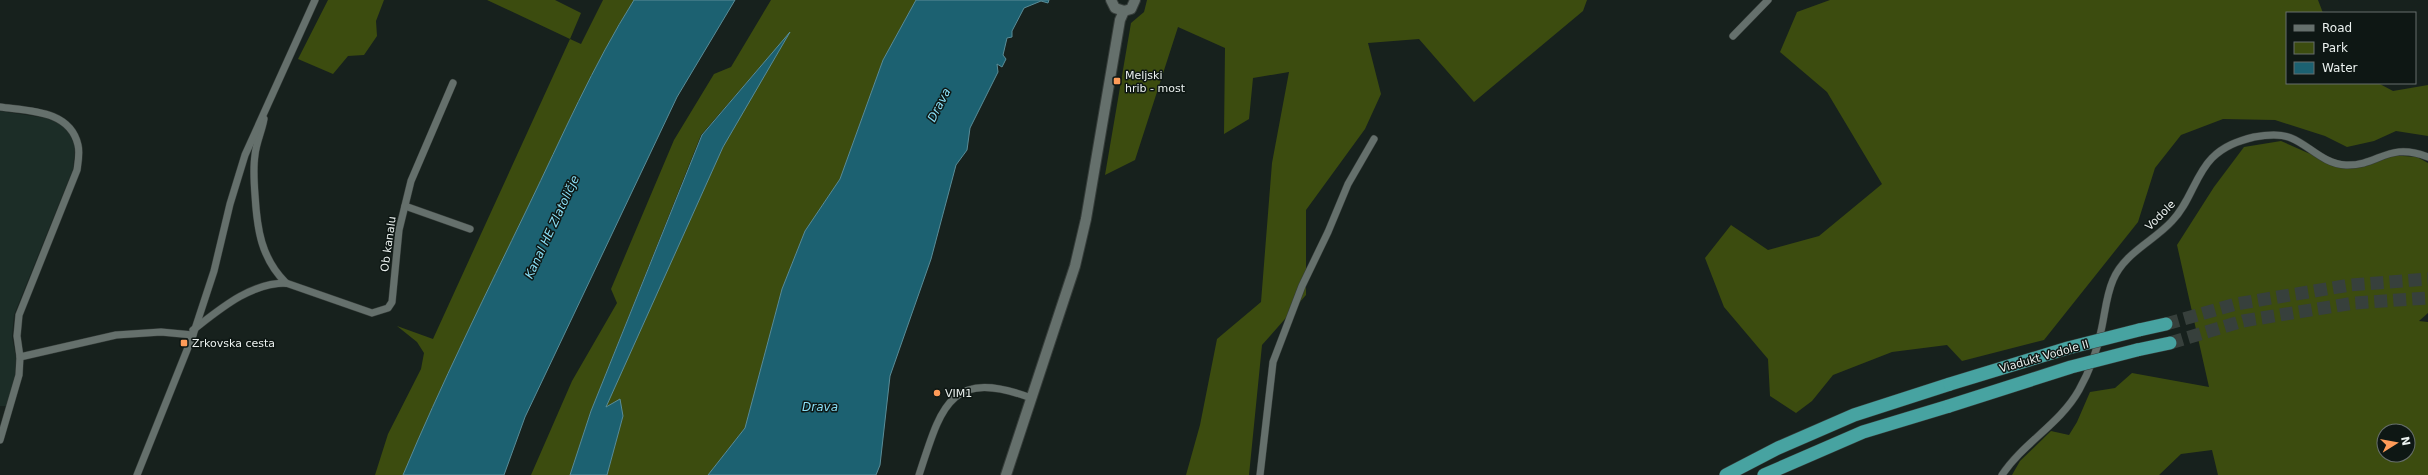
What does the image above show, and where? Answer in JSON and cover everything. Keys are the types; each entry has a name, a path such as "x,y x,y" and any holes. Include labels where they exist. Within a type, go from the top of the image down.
{"highway":[{"name":"Viadukt Vodole II","path":"1726,475 1778,448 1854,415 2068,348 2166,324"},
{"name":"Viadukt Vodole II","path":"1764,475 1863,432 1950,406 2064,369 2170,343"}],"street":[{"path":"137,475 193,332 214,271 230,204 245,155 315,0"},
{"path":"1112,0 1115,8 1124,11 1131,9 1135,0"},
{"path":"1733,36 1768,0"},
{"path":"1006,475 1060,315 1085,226 1120,20 1124,11"},
{"name":"Ob kanalu","path":"193,332 243,294 272,283 286,283 372,313 388,308 392,302 399,230 411,181 452,83"},
{"name":"Ob kanalu","path":"268,103 255,155 257,222 261,245 266,257 274,271 286,283"},
{"path":"0,107 48,114 63,121 74,132 78,147 77,170 18,315 17,336 20,357 19,375 0,440"},
{"name":"Vodole","path":"2002,475 2028,442 2067,406 2079,390 2096,351 2109,289 2119,268 2140,246 2158,235 2173,220 2186,203 2206,165 2228,145 2254,137 2275,135 2291,138 2326,160 2346,165 2365,161 2387,152 2406,151 2428,157"},
{"path":"1260,475 1273,362 1302,286 1328,232 1348,184 1374,139"},
{"path":"405,206 470,229"},
{"path":"20,357 116,334 193,332"},
{"path":"919,475 942,412 949,401 958,394 969,388 984,386 1031,398"}],"shaded area":[{"path":"0,111 46,118 60,124 70,134 75,147 73,169 14,315 12,337 16,357 15,375 7,406 0,406"}],"green space":[{"path":"328,0 384,0 376,21 377,36 364,55 348,56 333,74 298,59"},
{"path":"487,0 555,0 581,13 570,39"},
{"path":"603,0 634,0 605,50 578,102 448,374 403,475 375,475 388,434 421,369 424,353 417,342 397,326 433,339 570,39 581,44"},
{"path":"771,0 916,0 883,60 840,179 805,231 782,289 745,428 708,475 607,475 623,416 605,408 723,147 788,35 701,135 591,411 570,475 531,475 572,381 617,303 611,289 674,140 714,74 731,67"},
{"path":"1147,0 1587,0 1583,11 1474,102 1419,39 1368,43 1381,94 1365,129 1306,210 1306,295 1262,345 1249,475 1186,475 1200,425 1217,339 1261,302 1272,163 1289,72 1253,78 1249,119 1224,134 1225,48 1178,27 1135,160 1105,175 1131,23 1144,12"},
{"path":"1830,0 2318,0 2323,12 2286,12 2286,84 2380,84 2393,91 2428,85 2428,136 2396,131 2374,141 2347,147 2325,136 2275,120 2223,119 2181,135 2155,168 2138,222 2044,340 1962,361 1947,345 1892,352 1833,375 1812,401 1796,413 1770,396 1768,359 1724,307 1705,258 1731,225 1768,250 1819,236 1882,184 1827,92 1780,52 1797,12"},
{"path":"2281,141 2308,153 2350,164 2389,155 2417,157 2428,163 2428,313 2419,321 2428,322 2428,475 2218,475 2212,450 2181,454 2159,475 2012,475 2020,461 2051,431 2069,435 2077,422 2090,392 2115,388 2132,373 2209,387 2177,245 2214,187 2244,147"}],"water":[{"name":"Kanal HE Zlatoličje","path":"634,0 735,0 677,97 525,417 504,475 403,475 448,374 578,102 605,50"},
{"name":"Drava","path":"916,0 1049,0 1048,3 1041,1 1024,8 1012,31 1012,37 1007,38 1003,55 1006,59 1002,67 997,64 998,72 970,128 967,150 956,165 931,259 890,376 880,465 876,475 708,475 745,428 782,289 805,231 840,179 883,60"},
{"path":"790,32 723,147 606,407 620,399 623,416 607,475 570,475 591,411 702,135"}],"tunnel":[{"path":"2166,324 2236,304 2350,285 2428,279"},
{"path":"2170,343 2243,321 2354,303 2428,298"}],"place":[{"name":"Meljski hrib - most","path":"1117,81"},
{"name":"Zrkovska cesta","path":"184,343"},
{"name":"VIM1","path":"937,393"}]}
